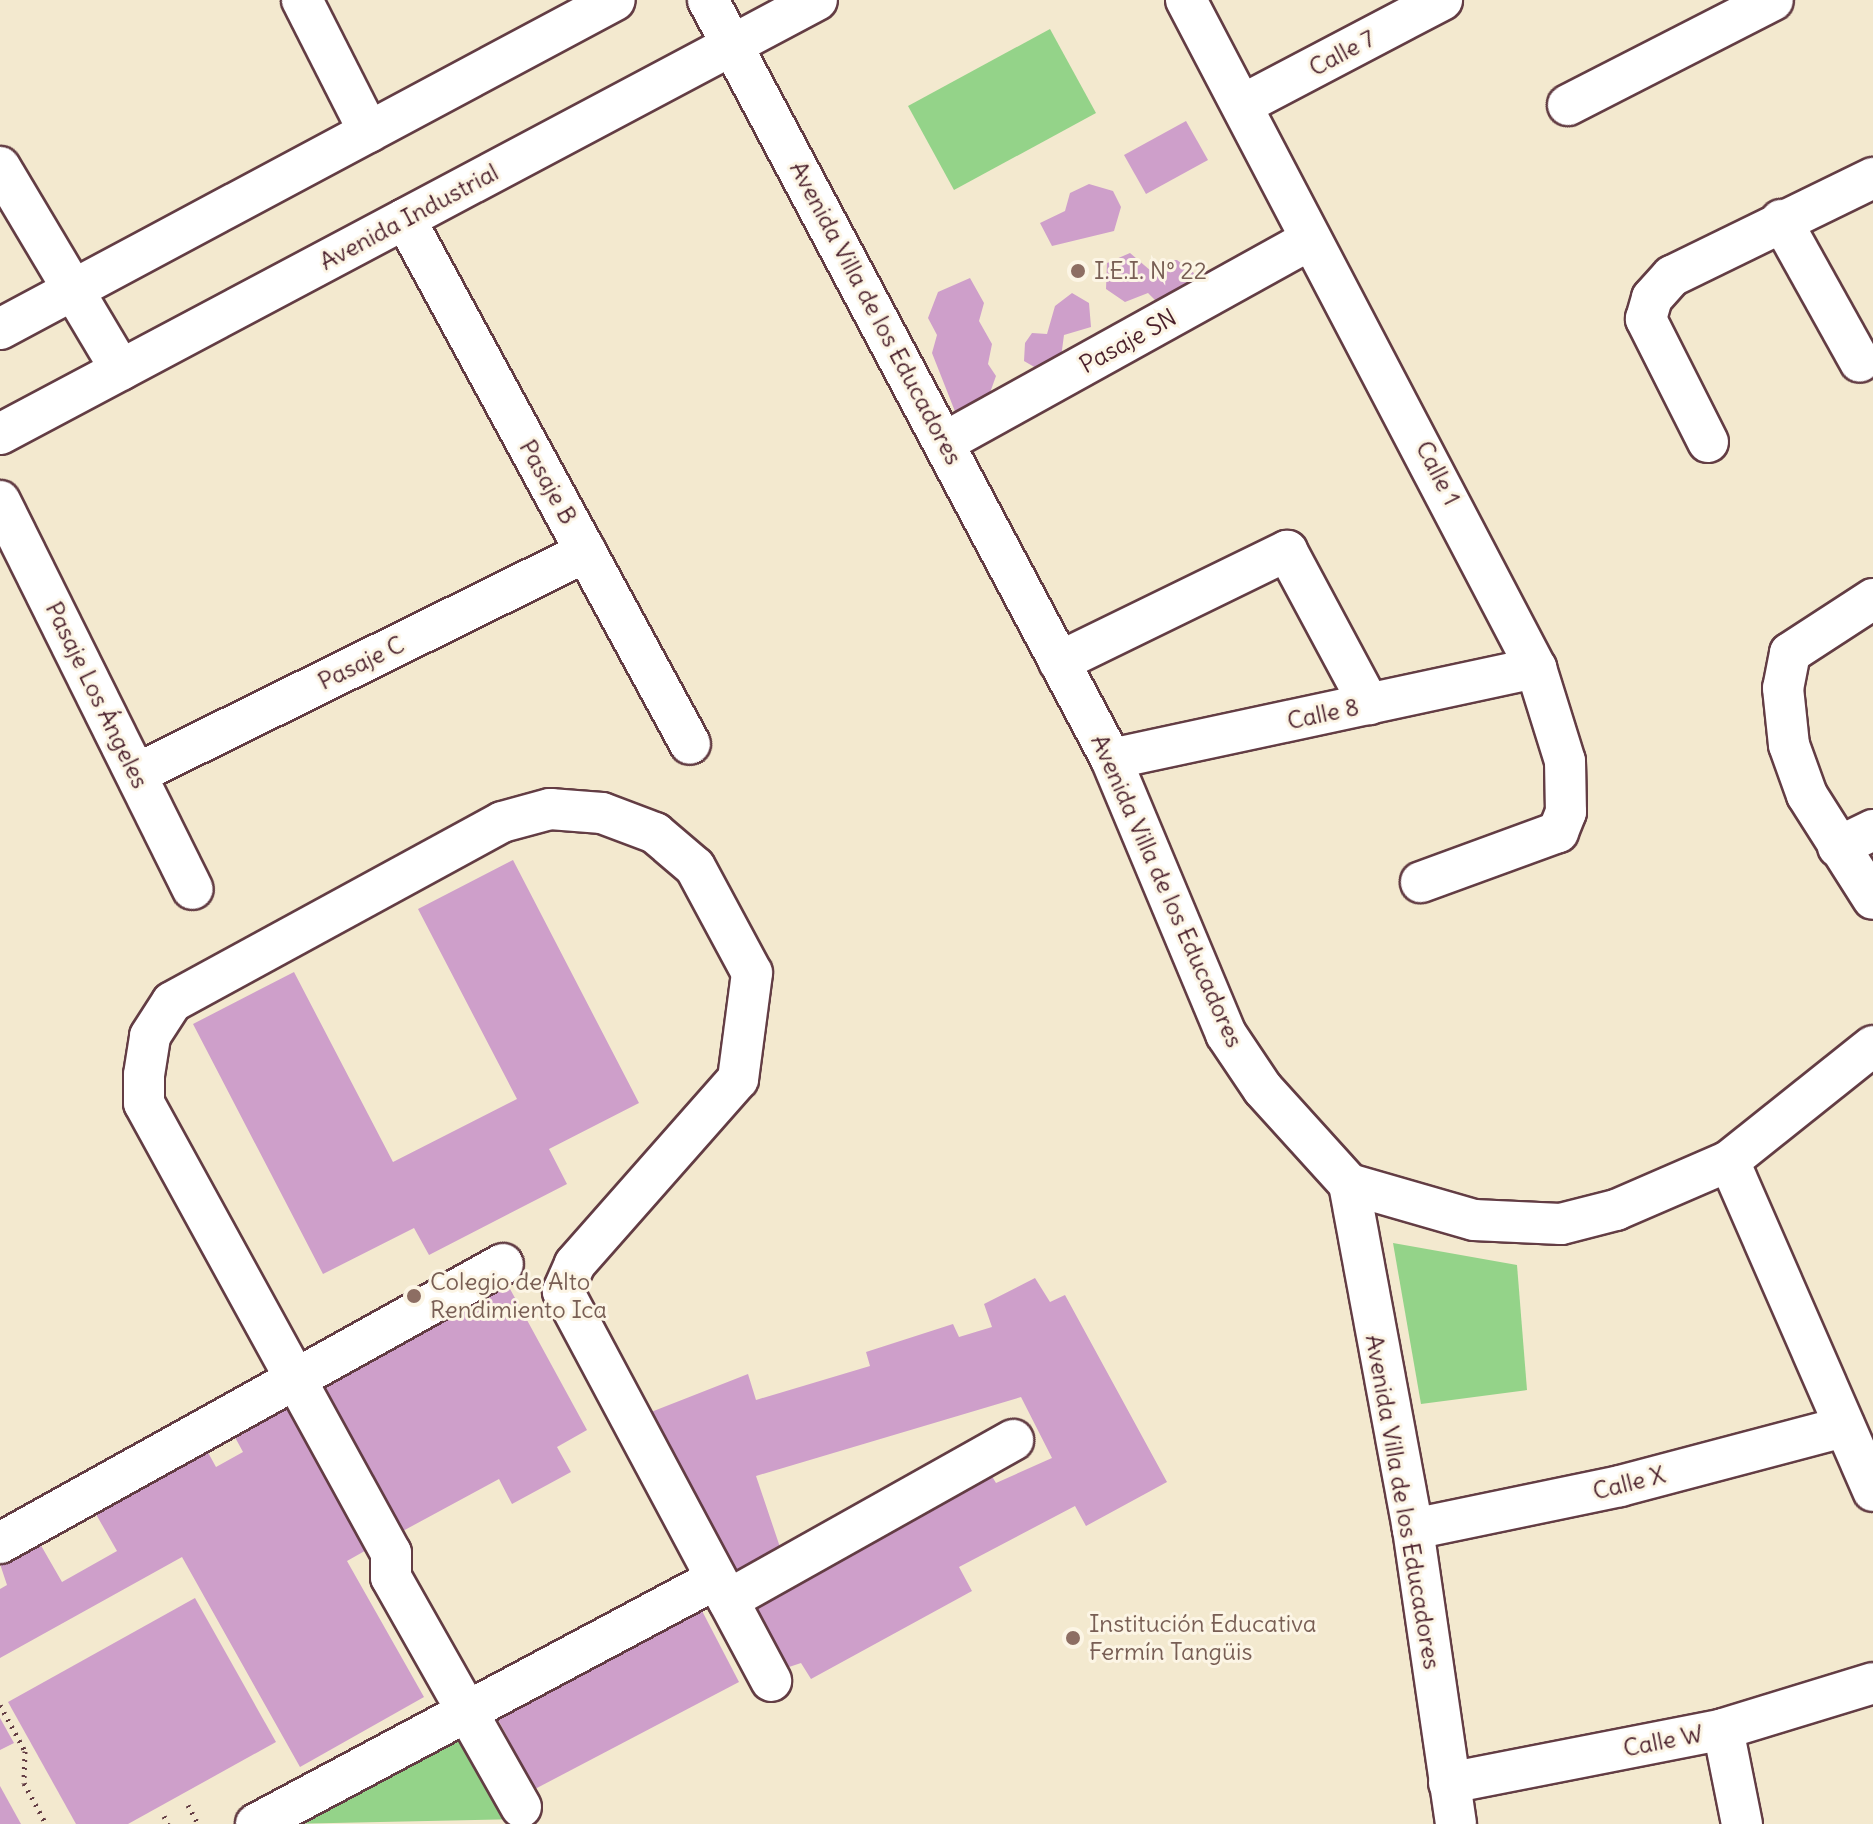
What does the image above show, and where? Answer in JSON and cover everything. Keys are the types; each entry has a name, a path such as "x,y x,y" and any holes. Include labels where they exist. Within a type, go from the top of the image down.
{"street":[{"path":"302,0 369,132"},
{"path":"0,329 615,0"},
{"name":"Avenida Industrial","path":"0,434 817,0"},
{"name":"Calle 1","path":"1186,0 1536,668 1565,761 1566,812 1558,832 1421,882"},
{"name":"Calle 7","path":"1242,105 1442,0"},
{"path":"1568,105 1773,0"},
{"name":"Avenida Villa de los Educadores","path":"709,2 1111,759 1226,1034 1263,1089 1349,1184 1413,1529 1456,1824"},
{"path":"0,167 121,370"},
{"path":"1708,442 1646,319 1652,298 1672,276 1781,220 1873,178"},
{"name":"Pasaje B","path":"405,219 690,744"},
{"path":"1781,220 1860,362"},
{"name":"Pasaje SN","path":"945,442 1310,240"},
{"name":"Pasaje Los Ángeles","path":"0,501 193,889"},
{"path":"1059,662 1287,551 1369,704"},
{"name":"Pasaje C","path":"136,774 586,552"},
{"path":"1873,599 1790,653 1783,688 1789,745 1855,838 1873,899"},
{"name":"Calle 8","path":"1111,759 1536,668"},
{"path":"521,1807 467,1712 293,1376 144,1103 150,1036 172,1002 502,822 550,809 602,813 655,833 695,867 726,915 752,973 750,1027 738,1079 575,1264 563,1291 771,1681"},
{"path":"1349,1184 1474,1220 1561,1224 1616,1210 1729,1161 1873,1046"},
{"path":"1729,1161 1873,1491"},
{"path":"0,1543 293,1376 503,1264"},
{"name":"Calle X","path":"1413,1529 1620,1486 1844,1427"},
{"path":"256,1824 467,1712 722,1590 1013,1440"},
{"name":"Calle W","path":"1449,1783 1723,1729 1873,1683"},
{"path":"1723,1729 1742,1824"}],"path":[{"path":"0,1705 25,1751 24,1783 46,1824"},
{"path":"188,1805 198,1824"},
{"path":"164,1816 168,1824"}],"green space":[{"path":"1050,29 1096,113 954,190 908,106"},
{"path":"1393,1243 1517,1265 1527,1390 1421,1404"},
{"path":"467,1727 518,1819 286,1824"}],"building":[{"path":"1186,121 1208,160 1146,194 1124,155"},
{"path":"1089,184 1113,191 1121,207 1114,231 1052,246 1040,223 1065,211 1070,193"},
{"path":"1130,253 1151,271 1163,260 1177,260 1194,273 1191,296 1160,305 1148,293 1125,302 1106,289 1107,263"},
{"path":"970,278 984,303 979,321 992,344 988,364 996,376 987,401 956,414 932,353 937,335 928,318 938,292"},
{"path":"1072,293 1089,303 1091,327 1064,335 1060,365 1043,372 1024,361 1025,343 1032,333 1047,334 1055,306"},
{"path":"513,860 639,1103 549,1149 567,1184 429,1255 414,1228 323,1274 193,1024 294,972 393,1162 517,1099 418,909"},
{"path":"503,1276 587,1430 557,1447 571,1472 512,1504 499,1479 401,1532 316,1376"},
{"path":"1035,1278 1050,1302 1065,1295 1167,1482 1086,1526 1075,1506 959,1567 972,1591 811,1679 801,1663 786,1668 754,1602 987,1468 996,1483 1052,1458 1021,1397 756,1476 782,1553 738,1576 646,1414 748,1374 756,1400 870,1366 866,1352 953,1324 959,1337 992,1327 984,1304"},
{"path":"285,1397 370,1548 347,1561 424,1697 300,1767 182,1557 0,1658 0,1589 7,1585 0,1564 39,1542 62,1582 117,1551 93,1509 205,1447 216,1467 243,1452 230,1428"},
{"path":"195,1598 276,1742 128,1824 76,1824 8,1702"},
{"path":"700,1607 739,1682 535,1789 495,1714"},
{"path":"0,1718 14,1743 0,1750"},
{"path":"0,1786 21,1824 0,1824"}],"place":[{"name":"I.E.I. Nº 22","path":"1078,271"},
{"name":"Colegio de Alto Rendimiento Ica","path":"414,1296"},
{"name":"Institución Educativa Fermín Tangüis","path":"1073,1638"}]}
